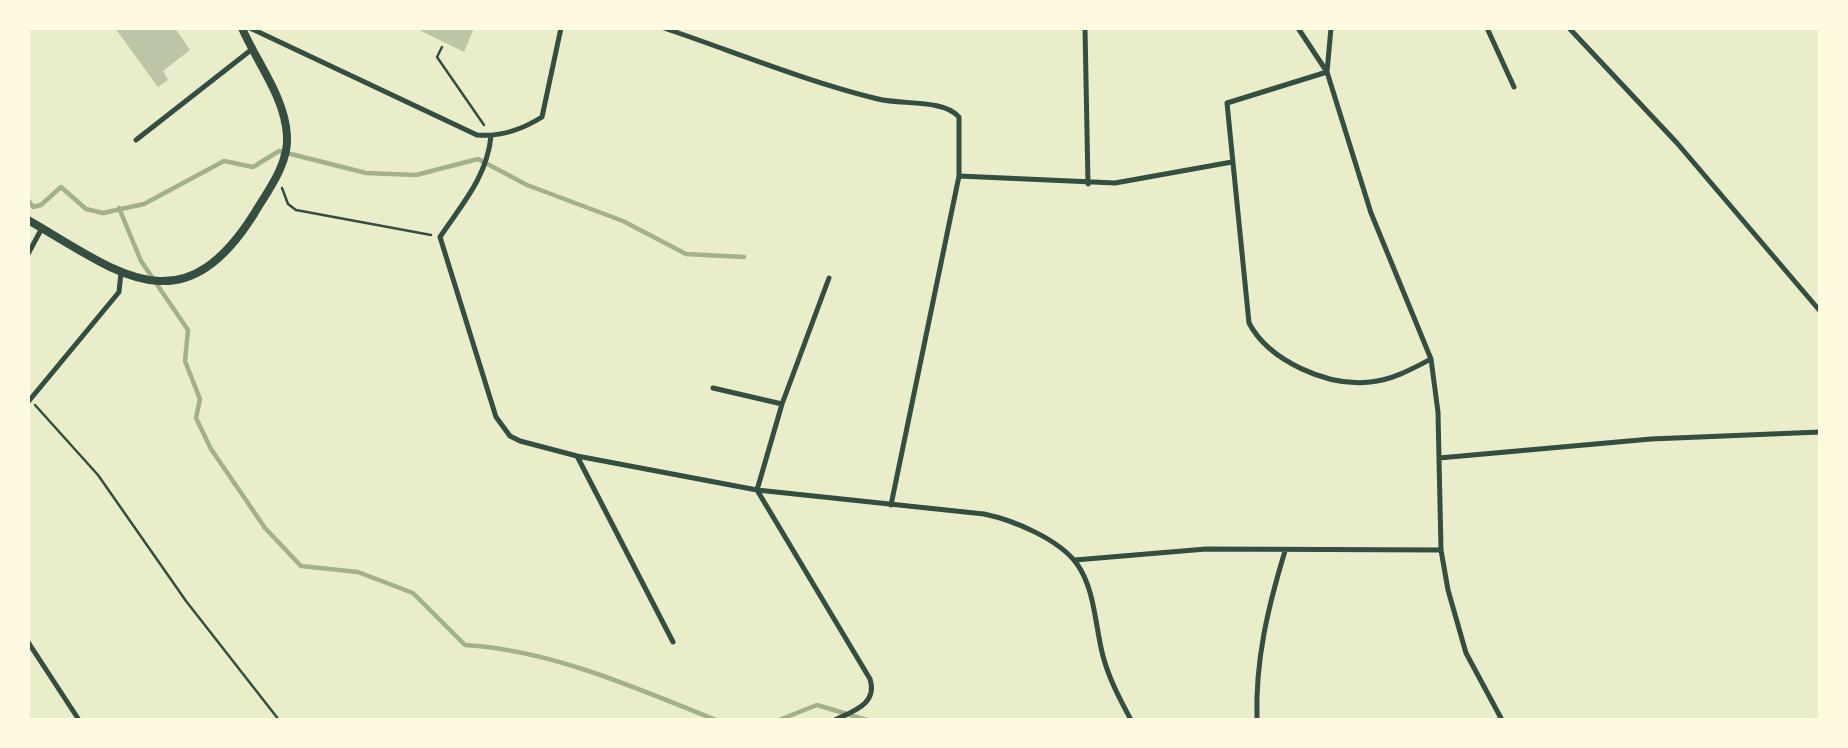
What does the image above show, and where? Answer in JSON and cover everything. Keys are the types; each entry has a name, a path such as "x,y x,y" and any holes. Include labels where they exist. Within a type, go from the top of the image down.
{"main road":[{"path":"28,220 121,272 146,281 186,278 209,265 227,249 246,226 274,181 282,165 288,138 274,90 242,28"}],"street":[{"path":"250,28 365,85 477,135 491,136 529,125 542,117 561,28"},
{"path":"664,28 871,97 910,105 943,105 956,113 960,123 959,176 891,505"},
{"path":"1086,28 1088,184"},
{"path":"1298,28 1327,72 1371,213 1431,359 1437,394 1441,550 1448,590 1466,653 1502,720"},
{"path":"1327,72 1331,28"},
{"path":"1487,28 1514,87"},
{"path":"1569,28 1678,143 1820,311"},
{"path":"136,140 251,50"},
{"path":"1327,72 1227,103 1245,309 1249,323 1263,343 1300,366 1356,383 1389,378 1431,359"},
{"path":"491,136 489,158 479,182 440,237 496,417 504,430 520,441 577,456 757,490 1002,518 1028,529 1075,560 1090,593 1111,679 1131,720"},
{"path":"959,176 1088,184 1115,183 1232,162"},
{"path":"28,254 42,228"},
{"path":"29,399 119,292 121,272"},
{"path":"829,278 782,404 757,490 864,666 872,691 863,706 837,719"},
{"path":"713,388 782,404"},
{"path":"1439,458 1651,439 1820,432"},
{"path":"577,456 673,642"},
{"path":"1075,560 1206,549 1441,550"},
{"path":"1257,720 1256,685 1262,640 1285,551"},
{"path":"28,642 79,720"}],"path":[{"path":"442,47 437,57 491,136"},
{"path":"274,181 284,189 288,204 296,210 440,237"},
{"path":"29,399 98,475 186,601 279,720"}],"building":[{"path":"115,28 175,28 190,50 163,71 168,80 158,87"},
{"path":"415,28 474,28 464,52"}],"waterway":[{"path":"28,200 33,207 41,205 61,187 86,209 103,213 144,204 224,161 253,167 279,151 366,173 416,175 478,159 527,185 623,221 686,254 744,257"},
{"path":"119,208 141,261 188,330 185,361 200,399 196,418 211,449 265,528 301,566 358,572 413,593 465,645 497,648 561,662 716,720"},
{"path":"779,720 817,705 867,720"}]}
